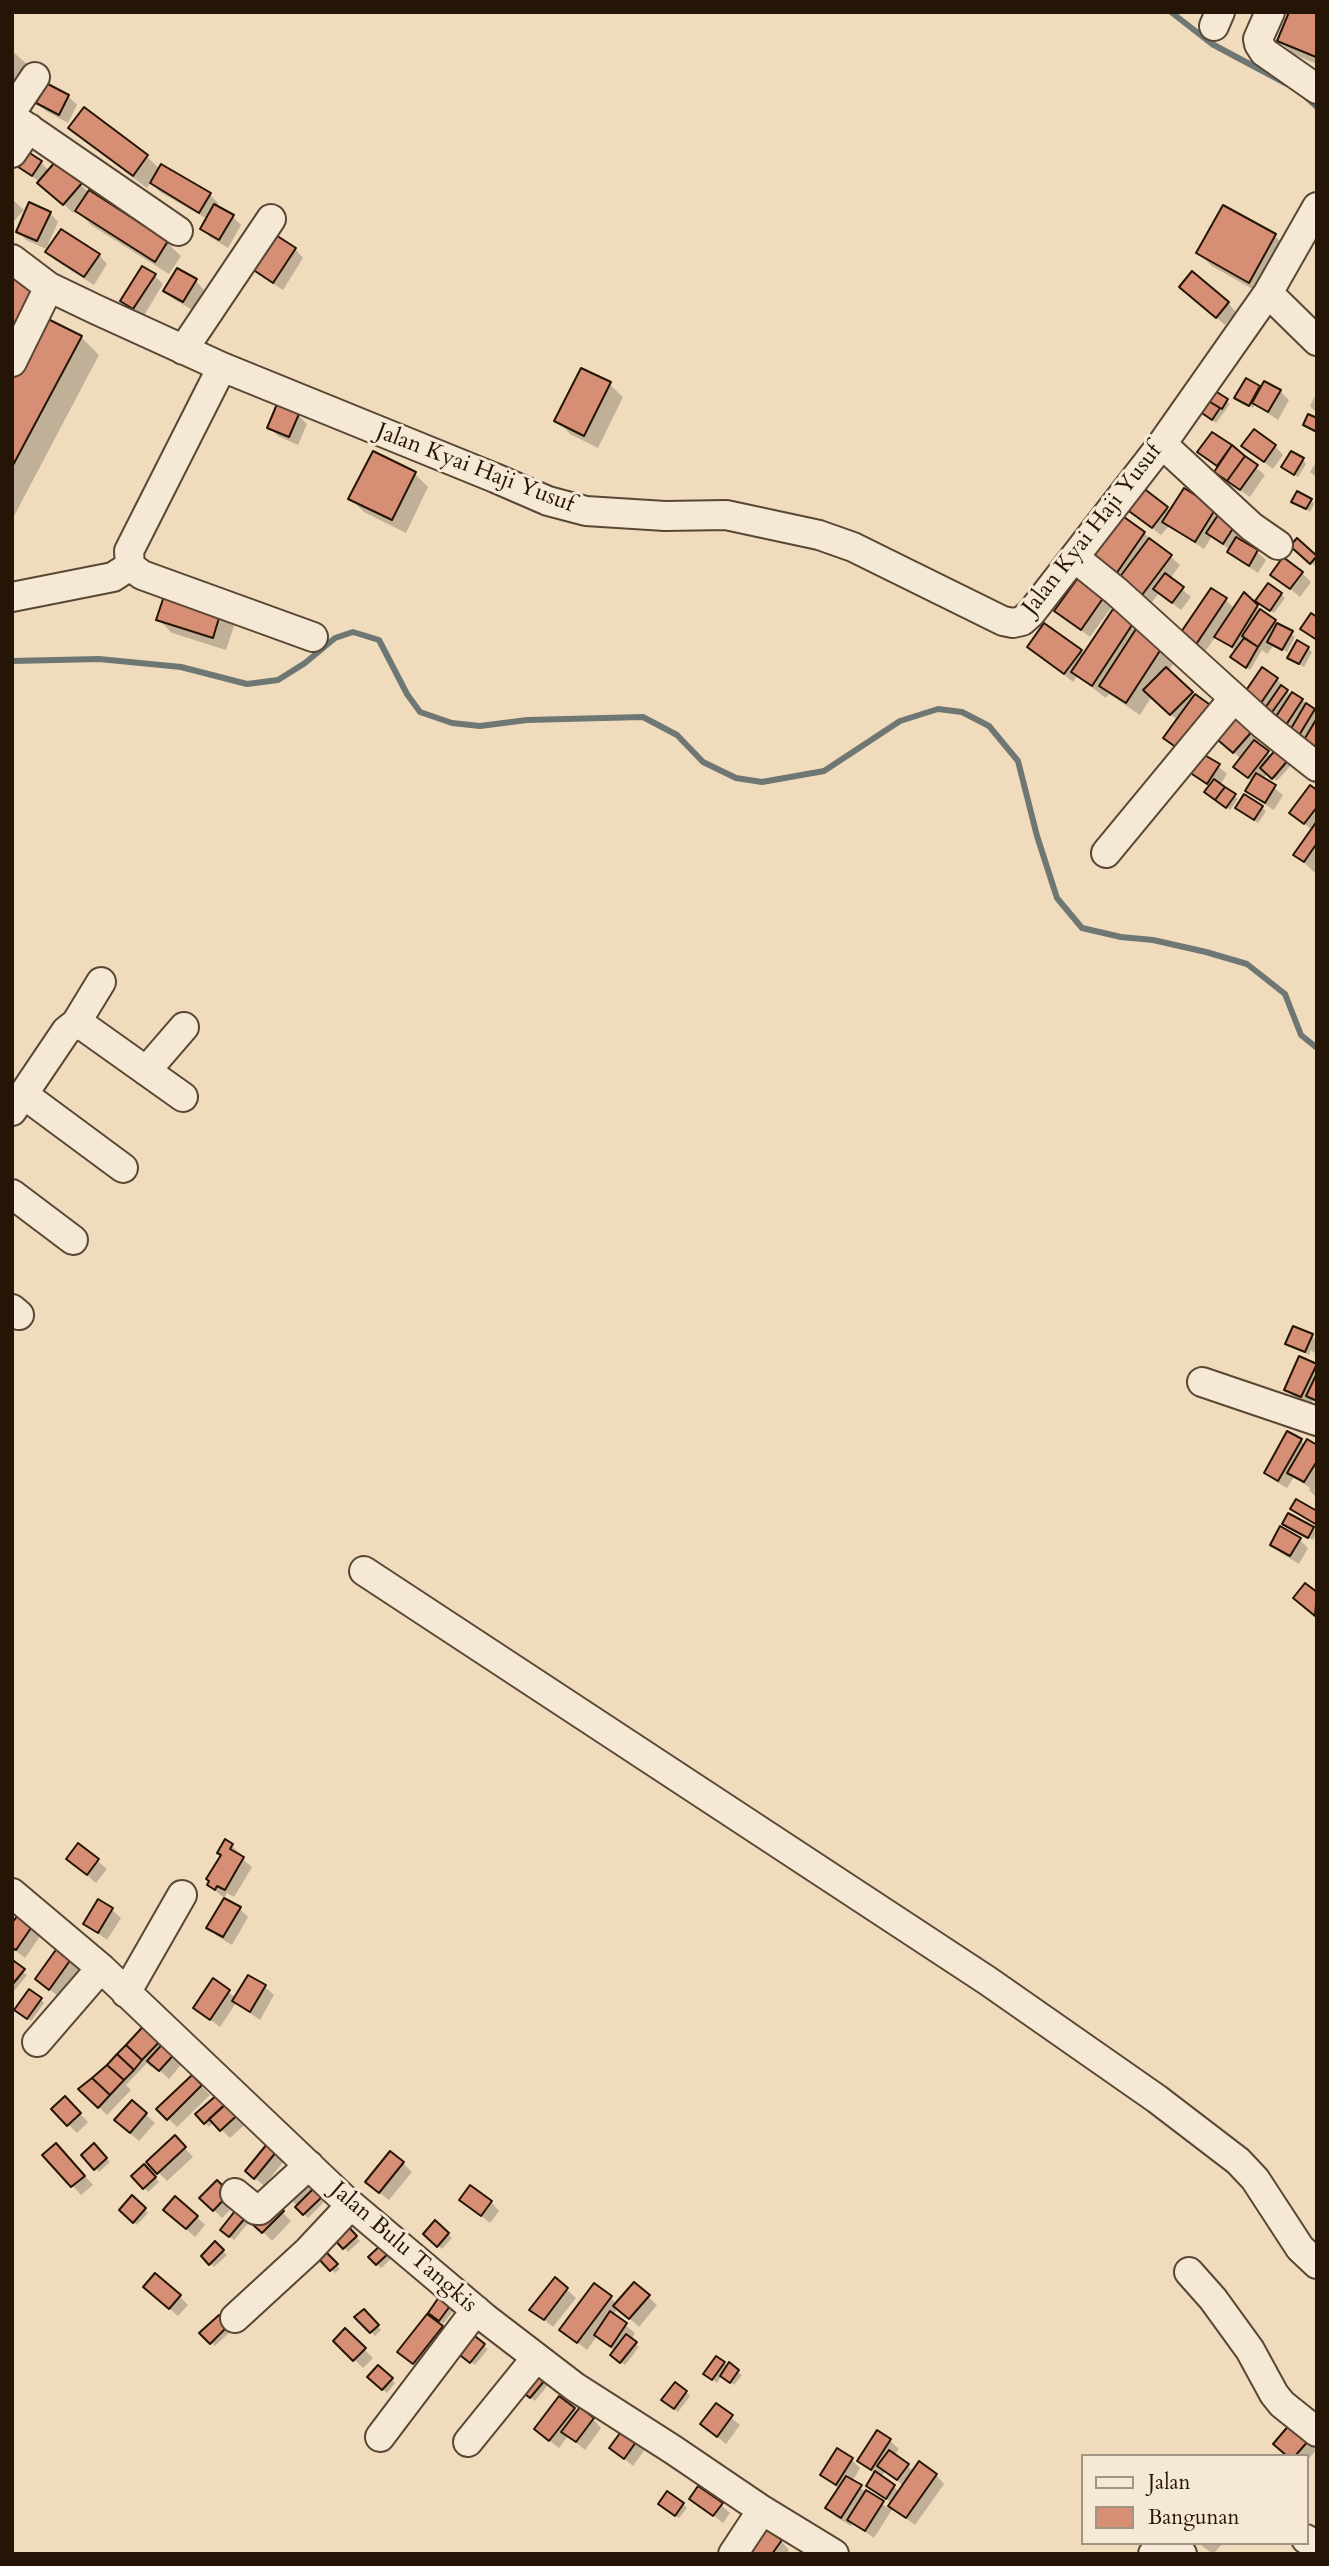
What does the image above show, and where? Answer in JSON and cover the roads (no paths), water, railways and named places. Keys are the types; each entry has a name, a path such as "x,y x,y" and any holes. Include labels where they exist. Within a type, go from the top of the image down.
{"street":[{"path":"1269,12 1258,39 1259,44 1264,52 1317,89"},
{"path":"12,153 18,119 35,78"},
{"path":"18,119 178,231"},
{"name":"Jalan Kyai Haji Yusuf","path":"12,259 50,288 183,350 548,502 586,512 665,516 726,515 819,535 862,551 1008,622 1022,621 1031,613 1162,444 1268,293 1317,207"},
{"path":"183,350 271,219"},
{"path":"12,362 50,288"},
{"path":"1268,293 1317,341"},
{"path":"222,367 129,551 130,566 142,575 313,637"},
{"path":"1162,444 1252,527 1278,545"},
{"path":"1075,558 1116,591 1234,698 1317,766"},
{"path":"12,597 113,576 130,566"},
{"path":"1105,853 1234,698"},
{"path":"101,982 76,1023 66,1031 18,1102 123,1168"},
{"path":"76,1023 183,1097"},
{"path":"146,1071 184,1027"},
{"path":"12,1194 74,1240"},
{"path":"1202,1382 1317,1421"},
{"path":"364,1571 988,1981 1157,2099 1238,2161 1255,2179 1293,2239 1317,2264"},
{"name":"Jalan Bulu Tangkis","path":"12,1893 101,1968 351,2205 476,2310 575,2387 834,2554"},
{"path":"126,1993 182,1895"},
{"path":"37,2042 101,1968"},
{"path":"235,2193 260,2210 309,2165"},
{"path":"234,2318 308,2251 351,2205"},
{"path":"1189,2272 1213,2299 1250,2350 1273,2394 1317,2432"},
{"path":"380,2437 476,2310"},
{"path":"468,2442 536,2358"},
{"path":"733,2554 762,2510"}],"waterway":[{"path":"1171,12 1212,44 1287,84"},
{"path":"1305,96 1317,107"},
{"path":"12,661 99,659 181,667 247,684 278,680 305,663 335,638 353,632 379,640 407,694 420,712 452,723 480,726 527,720 643,717 677,735 703,762 736,778 762,782 824,771 900,721 938,709 962,712 989,726 1018,761 1037,836 1057,898 1082,928 1121,937 1153,940 1247,964 1285,994 1301,1035 1317,1048"}]}
